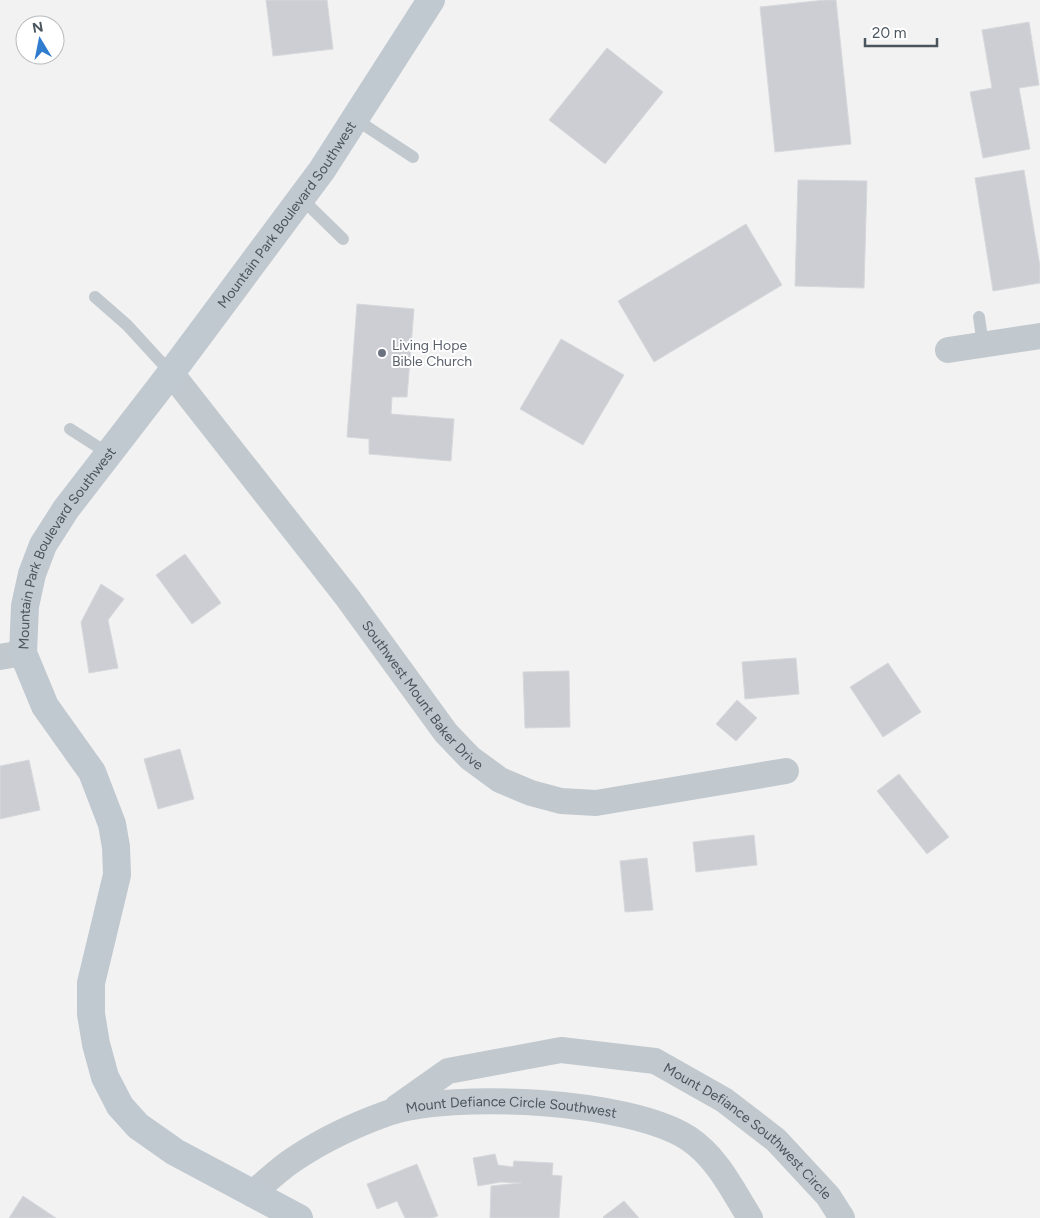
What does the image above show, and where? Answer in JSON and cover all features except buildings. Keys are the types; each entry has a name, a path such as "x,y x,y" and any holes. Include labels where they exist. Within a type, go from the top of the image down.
{"street":[{"name":"Mountain Park Boulevard Southwest","path":"299,1218 175,1152 138,1126 120,1106 105,1077 91,1014 91,983 117,875 116,847 112,824 92,772 45,706 12,655 32,574 43,545 66,509 171,373 301,198 355,119 431,0"},
{"path":"948,350 1040,336"},
{"name":"Southwest Mount Baker Drive","path":"171,373 347,597 446,734 470,758 500,780 531,793 561,801 596,803 786,771"},
{"name":"Mount Defiance Southwest Circle","path":"388,1113 448,1072 561,1050 655,1060 724,1100 776,1140 828,1196 842,1218"},
{"name":"Mount Defiance Circle Southwest","path":"252,1194 296,1158 350,1129 388,1113 418,1106 455,1103 537,1102 608,1111 653,1121 688,1138 716,1164 750,1218"}],"lane":[{"path":"355,119 413,157"},
{"path":"301,198 343,239"},
{"path":"95,297 127,325 171,373"},
{"path":"979,316 983,345"},
{"path":"70,429 108,454"}],"place":[{"name":"Living Hope Bible Church","path":"382,353"}]}
